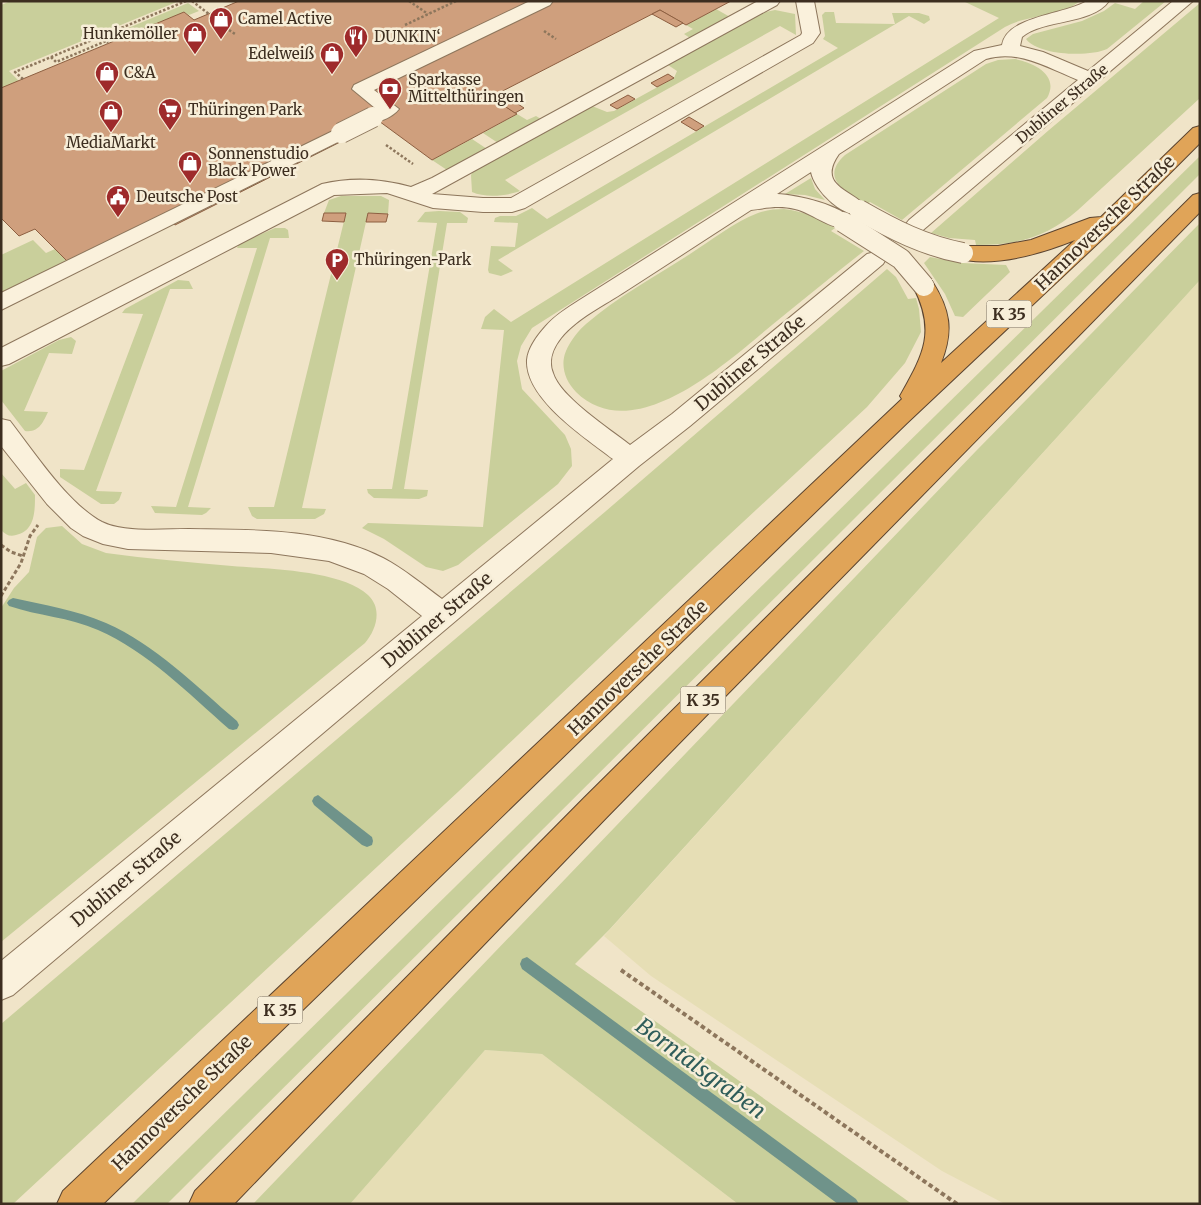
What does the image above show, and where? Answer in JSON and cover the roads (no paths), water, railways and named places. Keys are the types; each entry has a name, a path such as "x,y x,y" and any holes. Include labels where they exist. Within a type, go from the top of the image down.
{"highway":[{"name":"Hannoversche Straße","path":"76,1204 898,417 1120,211 1200,132"},
{"name":"K 35","path":"208,1204 595,808 1200,200"},
{"path":"963,252 997,254 1042,245 1073,234 1120,211"},
{"path":"898,417 922,381 937,332 936,314 924,286"}],"street":[{"path":"1,302 389,109 362,90 544,1"},
{"path":"412,195 439,183 771,1"},
{"path":"1,358 323,191 338,187 388,187 433,201 490,205 512,205 518,203 807,39 811,33 805,1"},
{"path":"1010,49 1011,40 1018,31 1025,27 1081,12 1100,1"},
{"name":"Dubliner Straße","path":"916,225 1184,1"},
{"path":"630,458 572,413 550,393 540,373 540,352 553,332 586,306 980,55 995,50 1010,49 1033,55 1091,80"},
{"path":"830,152 821,163 820,169 825,183 851,216 900,259 924,286"},
{"path":"743,207 764,201 790,201 851,216 889,228 919,242 946,250 963,252"},
{"name":"Dubliner Straße","path":"1,983 630,458 681,420 875,259"},
{"path":"1,428 63,503 81,521 107,535 139,539 262,543 348,555 380,570 443,616"}],"waterway":[{"name":"Borntalsgraben","path":"13,603 80,618 102,626 122,637 142,649 180,679 233,725"},
{"name":"Borntalsgraben","path":"318,801 367,841"},
{"name":"Borntalsgraben","path":"527,964 851,1204"}],"place":[{"name":"Camel Active","path":"221,40"},
{"name":"Hunkemöller","path":"195,55"},
{"name":"DUNKIN‘","path":"356,58"},
{"name":"Edelweiß","path":"332,75"},
{"name":"C&A","path":"107,94"},
{"name":"Sparkasse Mittelthüringen","path":"390,110"},
{"name":"Thüringen Park","path":"170,131"},
{"name":"MediaMarkt","path":"111,133"},
{"name":"Sonnenstudio Black Power","path":"190,184"},
{"name":"Deutsche Post","path":"118,218"},
{"name":"Thüringen-Park","path":"337,281"}]}
